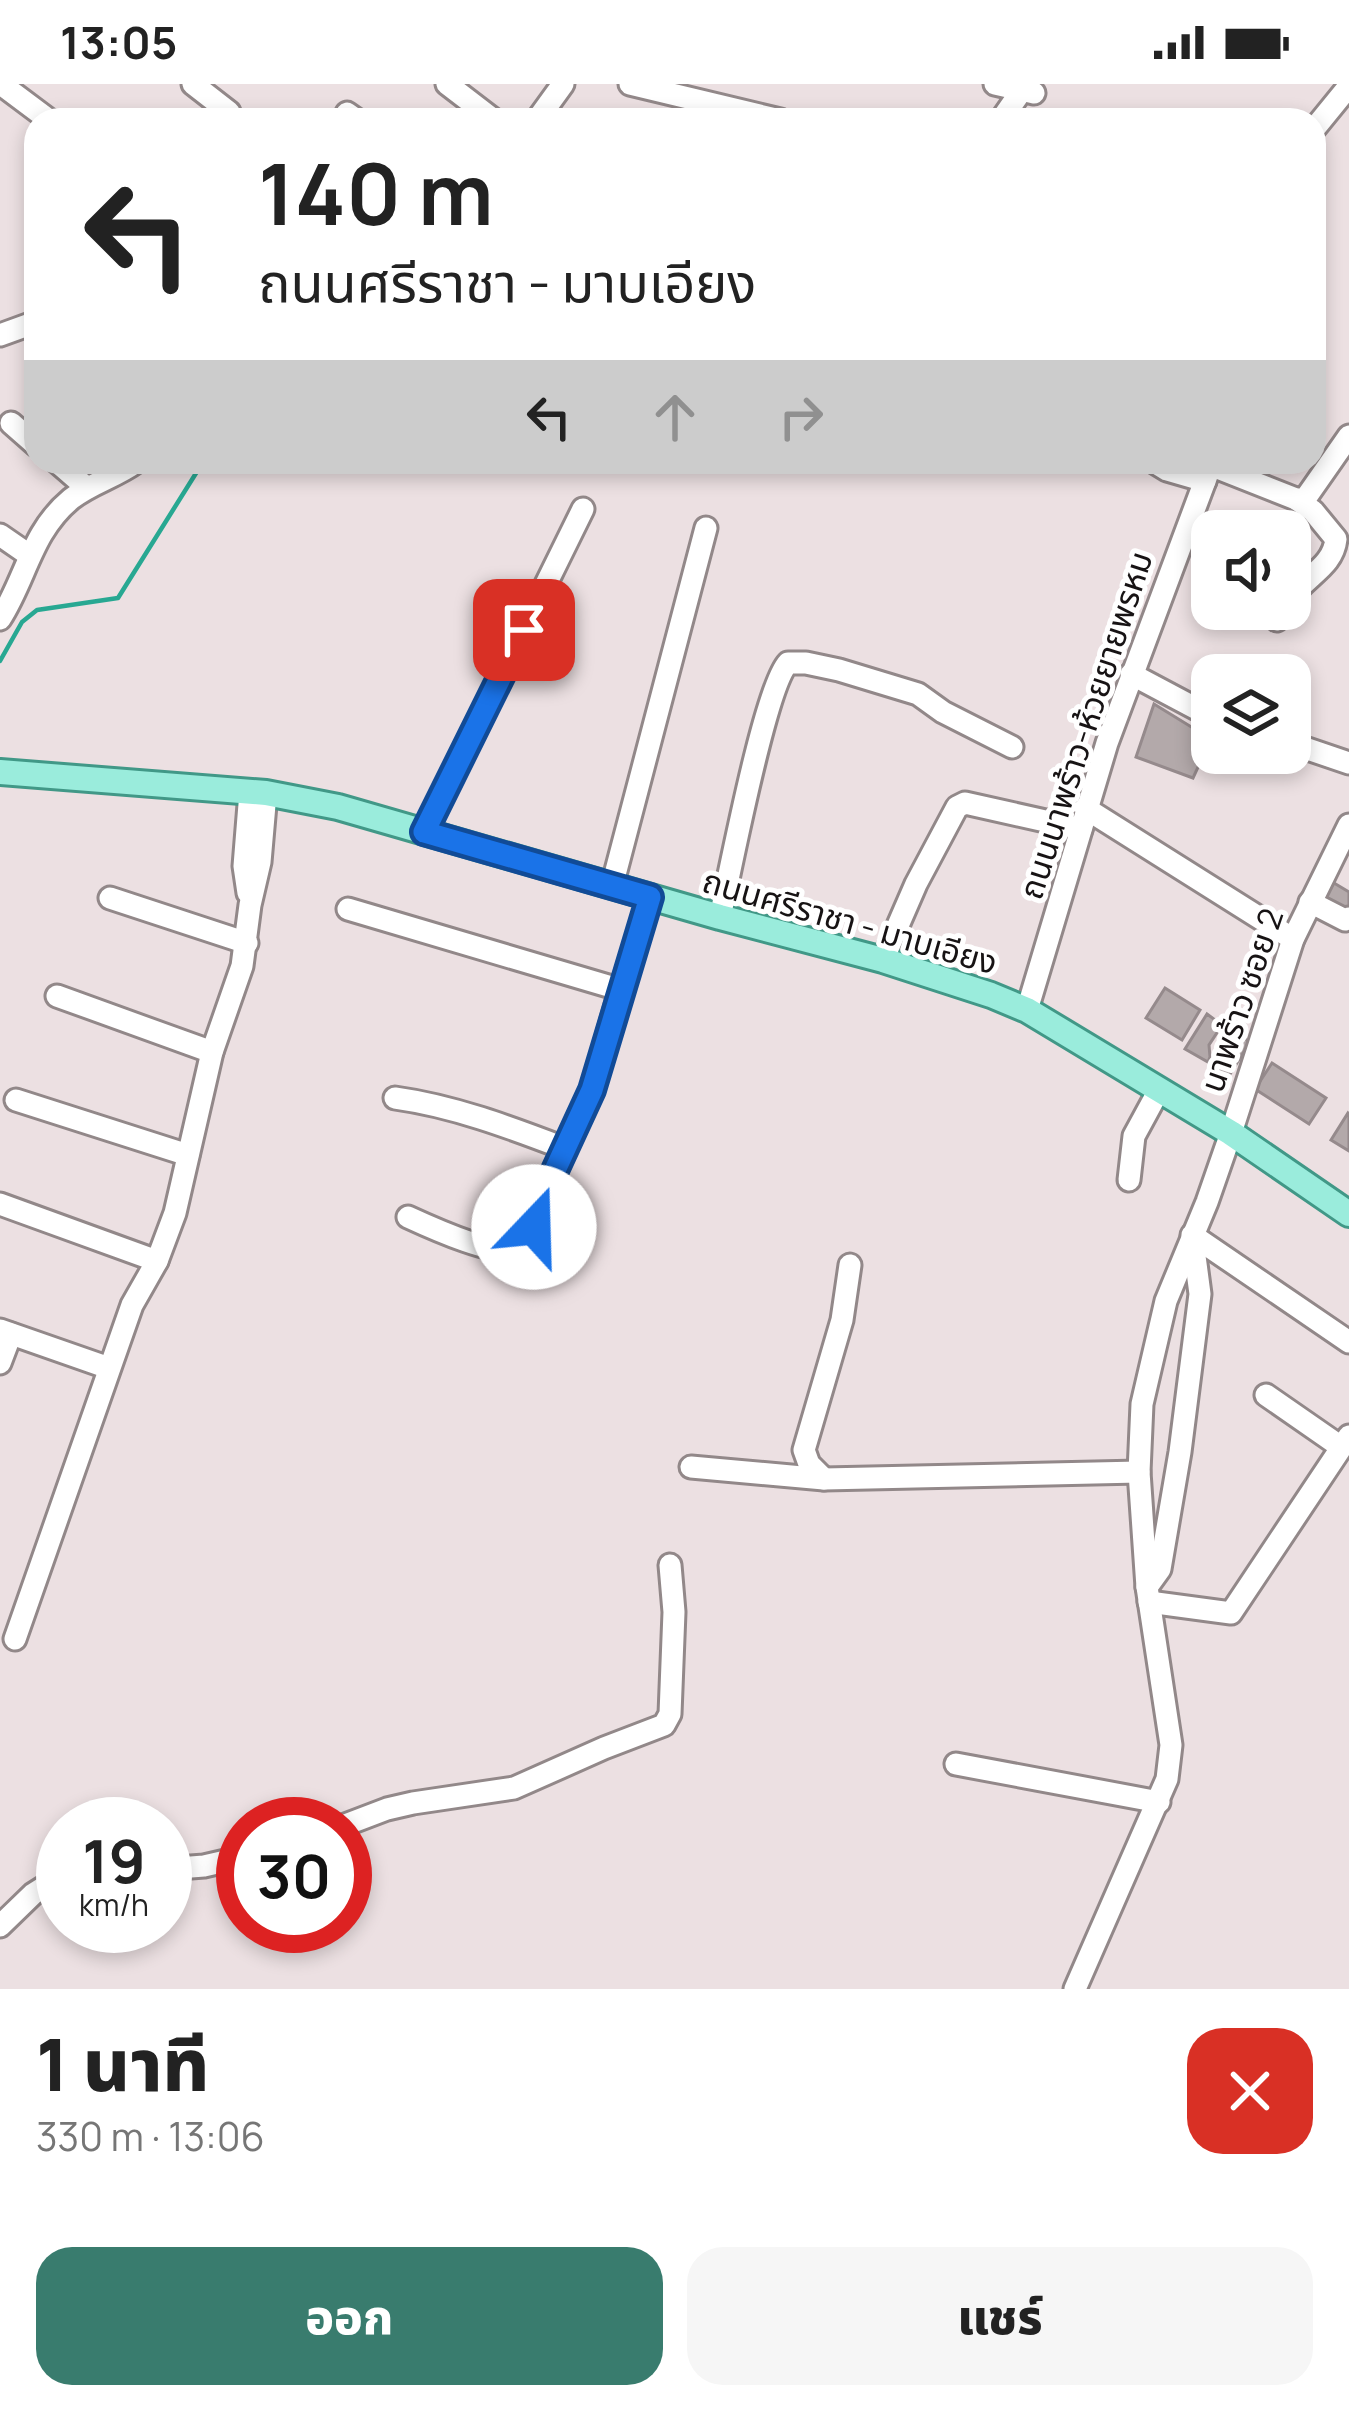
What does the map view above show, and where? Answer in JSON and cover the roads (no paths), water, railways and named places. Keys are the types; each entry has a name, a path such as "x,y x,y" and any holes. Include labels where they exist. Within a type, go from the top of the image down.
{"main road":[{"name":"ถนนศรีราชา - มาบเอียง","path":"0,772 258,793 338,807 992,995 1027,1010 1231,1133 1349,1214"}],"street":[{"path":"1,84 34,108"},
{"path":"193,84 224,108"},
{"path":"447,84 478,108"},
{"path":"629,84 727,108"},
{"path":"994,84 1028,91 1012,108"},
{"path":"11,423 24,434"},
{"path":"1326,471 1349,436"},
{"path":"71,474 87,488"},
{"path":"0,619 28,555 51,520 87,488 119,474"},
{"name":"ถนนนาพร้าว-ห้วยยายพรหม","path":"1027,1010 1131,674 1207,474"},
{"path":"1224,474 1296,499 1336,538 1327,564 1311,577"},
{"path":"1296,499 1312,493 1324,474"},
{"path":"424,832 583,509"},
{"path":"612,886 706,528"},
{"path":"0,535 28,555"},
{"path":"0,586 28,555"},
{"path":"720,917 760,742 779,672 788,663 839,670 918,694 1012,747"},
{"path":"1131,674 1191,706"},
{"path":"1311,750 1349,763"},
{"path":"15,1639 132,1305 157,1261 175,1213 212,1052 247,943 250,905 244,866 258,793"},
{"path":"883,960 950,816 964,803 1083,819 1293,939"},
{"name":"นาพร้าว ซอย 2","path":"1075,1989 1168,1779 1172,1745 1148,1594 1139,1472 1147,1383 1166,1301 1231,1133 1293,939 1349,825"},
{"path":"408,1217 459,1239 518,1252 530,1236 592,1090 650,897"},
{"path":"110,898 247,943"},
{"path":"1310,902 1349,918"},
{"path":"348,909 615,988 622,984"},
{"path":"57,995 212,1052"},
{"path":"1129,1180 1134,1136 1159,1090"},
{"path":"395,1098 427,1102 498,1123 564,1148"},
{"path":"16,1100 188,1155"},
{"path":"0,1204 157,1261"},
{"path":"1192,1235 1349,1342"},
{"path":"1192,1235 1200,1294 1166,1546 1148,1594 1231,1613 1345,1442 1266,1396"},
{"path":"824,1479 809,1464 804,1450 842,1320 850,1265"},
{"path":"0,1363 5,1332 110,1368"},
{"path":"691,1467 824,1479 1139,1472"},
{"path":"372,1816 400,1806 514,1788 664,1725 670,1714 674,1612 670,1565"},
{"path":"956,1764 1159,1802"},
{"path":"0,1926 36,1892"}],"waterway":[{"path":"0,661 22,622 37,610 118,598 196,474"}]}
